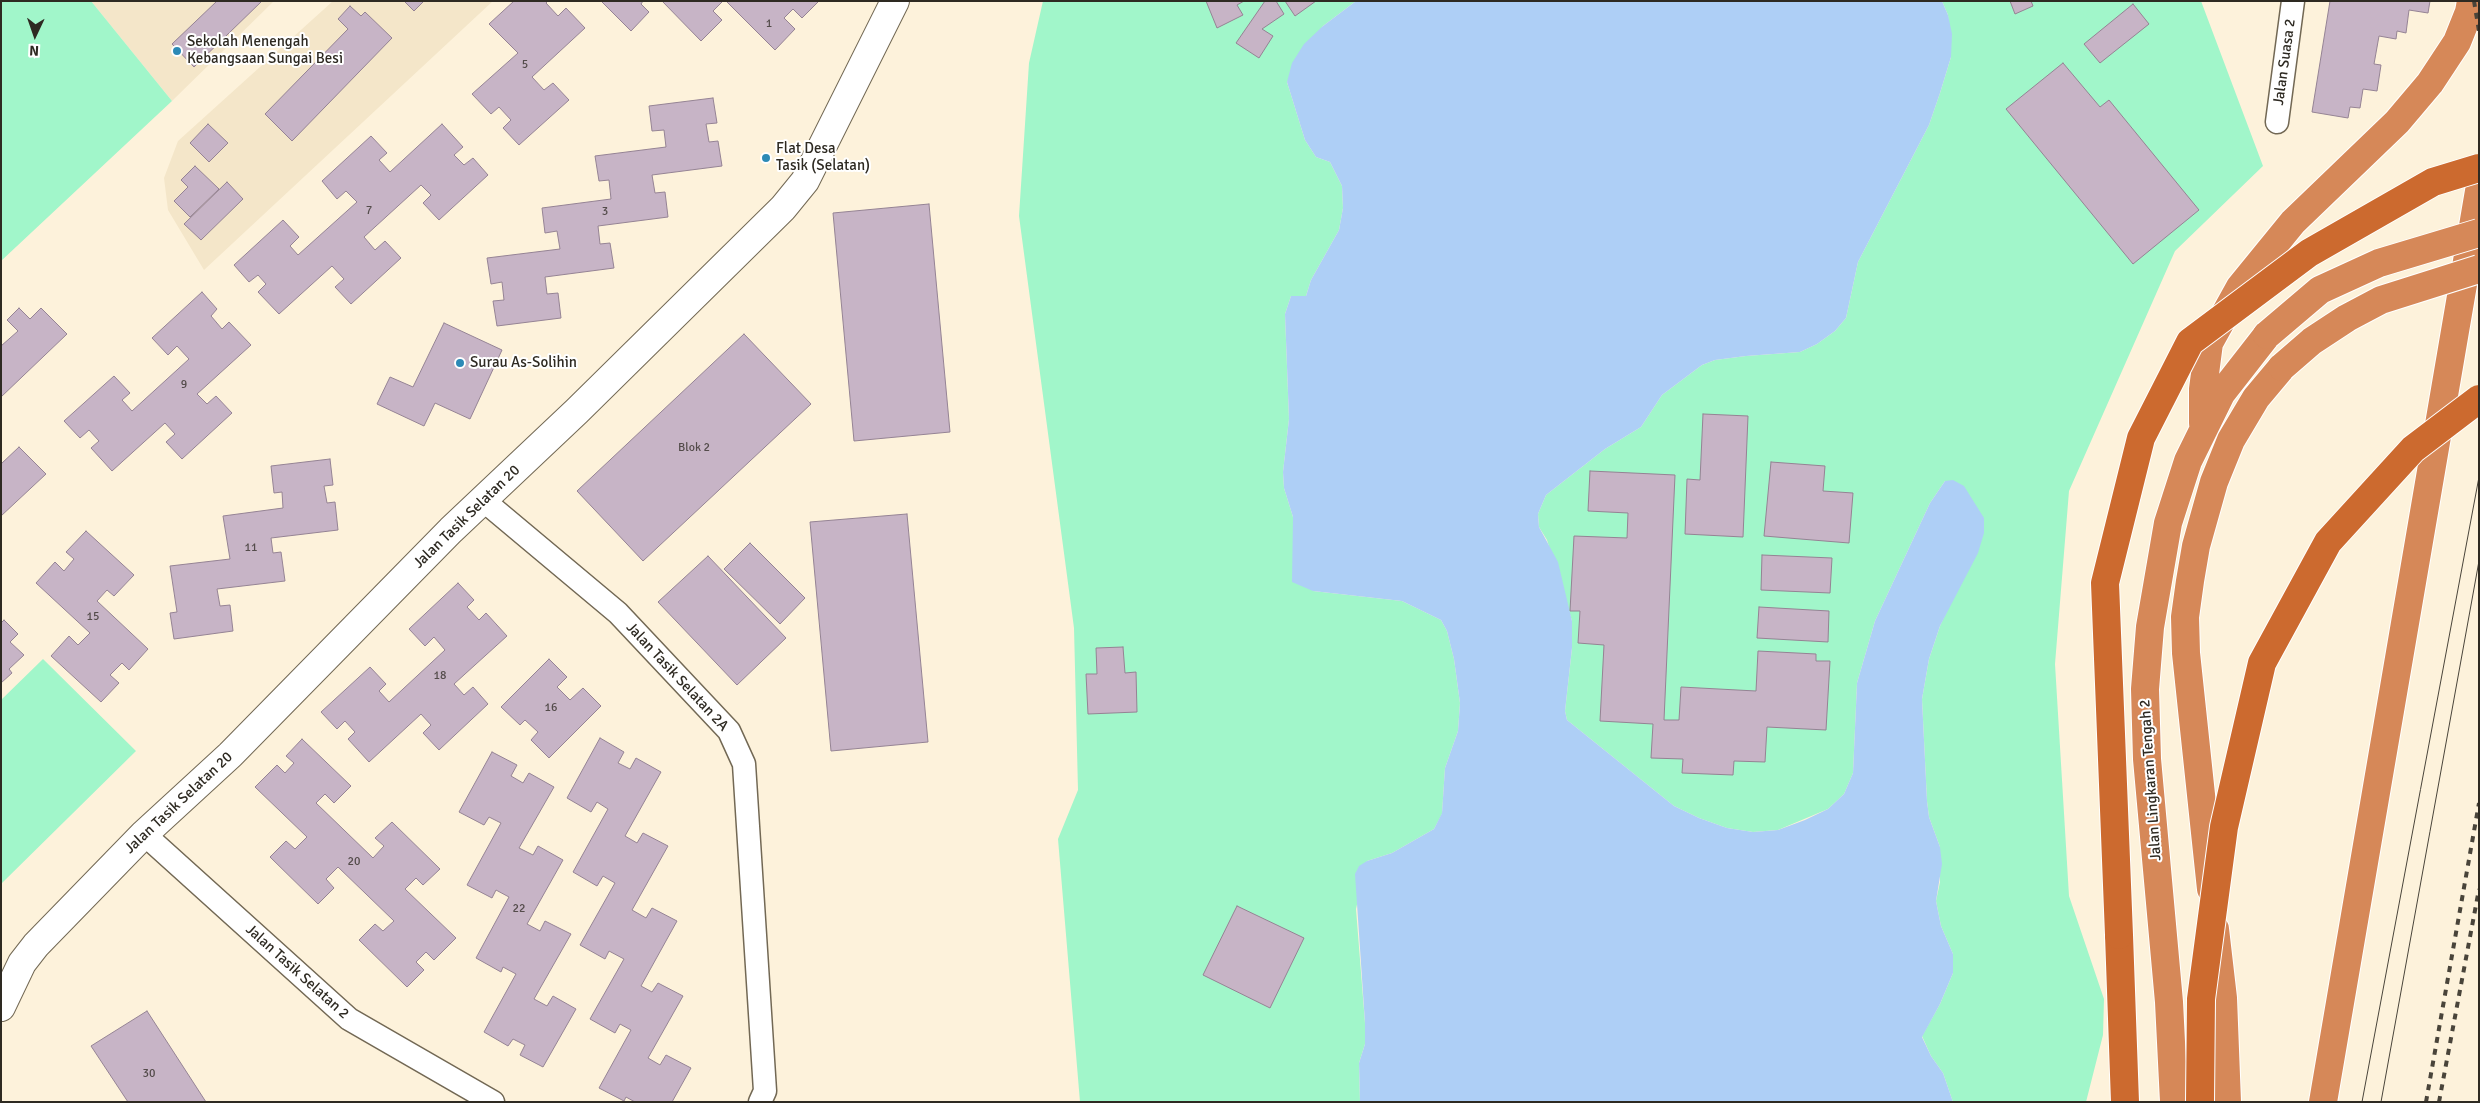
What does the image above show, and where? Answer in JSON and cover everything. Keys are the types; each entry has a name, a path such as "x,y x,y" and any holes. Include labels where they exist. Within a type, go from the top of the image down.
{"highway":[{"path":"2203,428 2203,389 2209,343 2240,287 2292,222 2397,122 2430,83 2457,42 2469,12 2471,1"},
{"path":"2125,1102 2105,583 2141,438 2190,342 2309,253 2433,182 2479,168"},
{"path":"2323,1102 2479,191"},
{"name":"Jalan Lingkaran Tengah 2","path":"2174,1102 2169,1002 2147,759 2145,689 2150,627 2168,523 2188,461 2221,394 2267,334 2320,290 2379,263 2479,234"},
{"path":"2227,1102 2223,998 2192,724 2185,617 2196,546 2214,482 2231,440 2256,398 2282,367 2312,341 2347,318 2381,300 2479,269"},
{"path":"2200,1102 2201,1000 2223,836 2262,663 2328,542 2413,449 2479,398"}],"street":[{"name":"Jalan Tasik Selatan 20","path":"1,1007 22,963 36,945 144,834 230,755 483,500 577,411 783,208 802,185 895,1"},
{"name":"Jalan Suasa 2","path":"2277,122 2293,1"},
{"name":"Jalan Tasik Selatan 2A","path":"483,500 618,614 729,732 744,764 765,1091 760,1102"},
{"name":"Jalan Tasik Selatan 2","path":"144,834 349,1019 493,1102"}],"shaded area":[{"name":"Sekolah Menengah Kebangsaan Sungai Besi","path":"91,1 274,1 172,101"},
{"path":"333,1 493,1 204,270 168,210 164,178 178,141"}],"green space":[{"path":"1,1 91,1 172,101 1,261"},
{"path":"1043,1 1356,1 1323,26 1287,82 1305,140 1316,157 1330,162 1342,186 1343,208 1339,230 1311,280 1306,296 1291,296 1285,314 1289,419 1283,472 1284,488 1293,517 1294,535 1313,591 1402,601 1441,620 1447,631 1454,659 1460,703 1458,731 1445,768 1442,814 1434,829 1392,853 1367,861 1356,909 1365,1023 1365,1044 1359,1063 1360,1102 1080,1102 1058,839 1078,790 1074,628 1019,216 1029,63"},
{"path":"1942,1 2201,1 2263,166 2175,251 2069,491 2055,664 2069,896 2104,999 2103,1035 2086,1102 1953,1102 1943,1073 1931,1056 1922,1036 1940,1004 1953,973 1953,954 1941,926 1936,901 1940,882 1940,847 1929,817 1927,801 1922,699 1929,659 1940,626 1956,590 1945,481 1930,503 1875,621 1857,683 1853,773 1844,794 1828,809 1778,830 1753,832 1727,828 1674,806 1567,720 1565,711 1572,648 1572,621 1547,540 1539,527 1538,514 1546,495 1605,449 1641,427 1662,395 1702,365 1715,360 1800,352 1817,344 1835,331 1846,318 1858,262 1929,125 1951,57 1948,15"},
{"path":"43,659 136,751 1,884 1,700"}],"water":[{"path":"1356,1 1942,1 1948,15 1952,34 1951,57 1929,125 1858,262 1846,318 1835,331 1817,344 1800,352 1715,360 1702,365 1662,395 1641,427 1605,449 1546,495 1538,514 1539,527 1558,562 1572,621 1572,648 1565,711 1567,720 1674,806 1727,828 1753,832 1778,830 1805,820 1828,809 1844,794 1853,773 1857,683 1875,621 1930,503 1945,481 1953,480 1964,486 1984,518 1984,533 1978,553 1940,626 1929,659 1922,699 1927,801 1929,817 1940,847 1942,864 1936,901 1941,926 1953,954 1953,973 1940,1004 1922,1037 1931,1056 1943,1073 1953,1102 1360,1102 1359,1063 1365,1044 1365,1023 1355,874 1359,866 1367,861 1392,853 1434,829 1442,813 1445,768 1458,731 1460,703 1454,659 1447,631 1441,620 1402,601 1313,591 1292,582 1293,517 1284,488 1283,472 1289,419 1285,314 1291,296 1306,296 1311,280 1339,230 1343,208 1342,186 1330,162 1316,157 1305,140 1287,82 1292,63 1304,44 1323,26"}],"building":[{"path":"217,1 262,1 194,67 172,44"},
{"path":"404,1 424,1 414,11"},
{"path":"514,1 548,1 546,3 558,16 566,8 585,28 532,77 544,90 553,83 569,100 519,145 503,128 511,120 499,107 491,114 472,94 518,53 489,24"},
{"path":"601,1 643,1 641,4 649,12 631,31"},
{"path":"662,1 723,1 713,11 722,20 701,41"},
{"path":"726,1 819,1 802,18 793,9 784,18 795,29 775,50"},
{"path":"1206,1 1244,1 1237,5 1243,15 1217,28"},
{"path":"1265,1 1276,1 1284,14 1262,29 1273,36 1259,58 1236,43"},
{"path":"1285,1 1316,1 1295,16"},
{"path":"2010,1 2031,1 2033,6 2015,14"},
{"path":"2330,1 2430,1 2428,13 2409,10 2406,33 2397,31 2396,39 2379,36 2374,64 2381,65 2377,91 2363,89 2360,108 2350,107 2348,118 2312,112"},
{"path":"2133,4 2149,24 2100,63 2084,44"},
{"path":"350,6 361,16 365,12 392,38 292,141 265,114 348,29 338,19"},
{"path":"2063,63 2100,107 2109,100 2199,210 2133,264 2006,109"},
{"path":"713,98 717,123 706,124 709,142 718,141 722,166 652,175 655,193 665,192 668,217 598,226 600,244 610,243 614,268 545,277 547,294 558,293 561,318 497,326 493,301 504,300 502,282 491,284 487,258 560,249 557,231 545,233 542,208 611,199 609,180 599,181 595,156 666,147 664,130 652,131 649,106"},
{"path":"208,124 228,143 209,162 190,143"},
{"path":"442,124 463,147 454,155 464,165 473,158 488,175 439,220 423,203 431,195 421,185 364,237 375,250 385,241 401,258 351,304 335,287 344,279 332,266 279,314 258,292 266,284 258,275 249,282 234,265 283,220 299,237 290,246 298,255 357,202 346,191 337,199 322,181 371,136 387,153 379,160 390,172"},
{"path":"195,166 219,189 190,217 174,201 188,187 181,180"},
{"path":"227,182 243,199 201,240 184,224"},
{"path":"929,204 950,432 854,441 833,213"},
{"path":"202,292 217,309 211,316 222,329 229,322 251,345 197,394 207,404 216,396 232,413 182,459 166,442 175,434 165,423 112,471 91,448 99,441 89,430 80,438 64,421 114,376 130,393 122,400 132,411 189,359 177,346 168,355 152,338"},
{"path":"19,308 30,319 41,308 67,334 1,397 1,346 18,331 7,320"},
{"name":"Surau As-Solihin","path":"444,323 502,350 470,419 435,403 424,426 377,404 390,377 413,387"},
{"path":"744,334 811,404 643,561 577,491"},
{"path":"1703,414 1748,416 1743,537 1685,534 1687,479 1700,480"},
{"path":"19,447 46,474 1,516 1,464"},
{"path":"330,459 333,485 324,486 327,503 335,502 338,530 271,538 273,553 281,552 285,581 217,589 220,606 230,605 233,631 174,639 170,613 177,612 170,566 230,559 223,516 283,508 282,492 274,493 271,466"},
{"path":"1771,462 1825,466 1823,491 1853,493 1849,543 1764,536"},
{"path":"1590,471 1675,475 1664,720 1679,720 1681,687 1756,691 1758,651 1816,654 1816,661 1830,661 1826,730 1767,727 1765,762 1734,761 1733,775 1682,773 1683,759 1651,758 1653,724 1600,721 1604,645 1578,643 1580,611 1570,611 1574,536 1627,538 1628,513 1588,511"},
{"path":"907,514 928,742 831,751 810,522"},
{"path":"86,531 134,575 114,596 107,590 97,601 148,649 129,670 122,663 110,675 119,683 101,702 51,656 69,636 78,645 90,633 36,583 55,562 64,571 74,559 66,552"},
{"path":"750,543 805,598 780,624 724,569"},
{"path":"1762,555 1832,558 1830,593 1761,590"},
{"path":"708,556 786,638 737,685 658,602"},
{"path":"458,583 474,600 467,607 479,620 486,613 507,636 454,684 464,695 473,687 488,704 439,750 423,733 431,725 421,714 369,762 348,739 355,732 345,721 337,729 321,712 370,667 386,684 379,691 389,702 445,650 434,637 425,646 409,629"},
{"path":"1759,607 1829,611 1828,642 1757,638"},
{"path":"4,620 18,634 10,642 24,655 9,669 12,673 1,683 1,623"},
{"path":"1123,647 1125,673 1136,672 1137,712 1088,714 1086,674 1097,674 1096,648"},
{"path":"549,659 567,677 557,687 570,700 583,688 601,706 549,758 531,740 538,732 525,720 520,725 501,707"},
{"path":"600,738 624,752 618,763 630,769 636,758 661,772 625,836 637,843 643,833 668,846 632,910 646,918 652,908 677,921 641,986 652,992 658,983 683,996 648,1058 660,1065 666,1055 691,1068 672,1102 635,1102 626,1097 624,1101 599,1088 631,1030 620,1024 615,1033 590,1019 624,959 609,951 605,959 580,945 615,883 603,876 597,886 573,872 608,809 597,802 591,812 567,798"},
{"path":"302,739 351,786 334,803 325,794 316,803 373,858 384,846 375,838 392,822 440,869 423,885 416,878 405,889 456,938 434,960 426,952 416,962 424,970 407,987 359,940 375,924 383,931 394,921 338,867 326,879 334,888 318,904 270,857 286,841 295,849 307,837 255,787 277,765 285,773 294,763 286,756"},
{"path":"492,752 517,765 511,776 523,783 529,773 554,787 519,848 533,855 538,846 563,860 527,924 540,931 545,921 571,934 534,999 547,1006 553,996 576,1009 543,1067 520,1055 525,1045 513,1039 508,1046 484,1032 516,974 503,967 501,972 476,958 509,897 496,890 492,898 467,885 501,823 489,817 484,825 459,812"},
{"path":"1237,906 1304,938 1270,1008 1203,975"},
{"path":"147,1011 206,1102 128,1102 91,1046"}],"tram line":[{"path":"2362,1102 2479,477"},
{"path":"2381,1102 2479,561"}],"railway":[{"path":"2474,1 2479,31"},
{"path":"2426,1102 2479,803"},
{"path":"2439,1102 2479,889"}],"place":[{"name":"Sekolah Menengah Kebangsaan Sungai Besi","path":"177,51"},
{"name":"Flat Desa Tasik (Selatan)","path":"766,158"},
{"name":"Surau As-Solihin","path":"460,363"}]}
